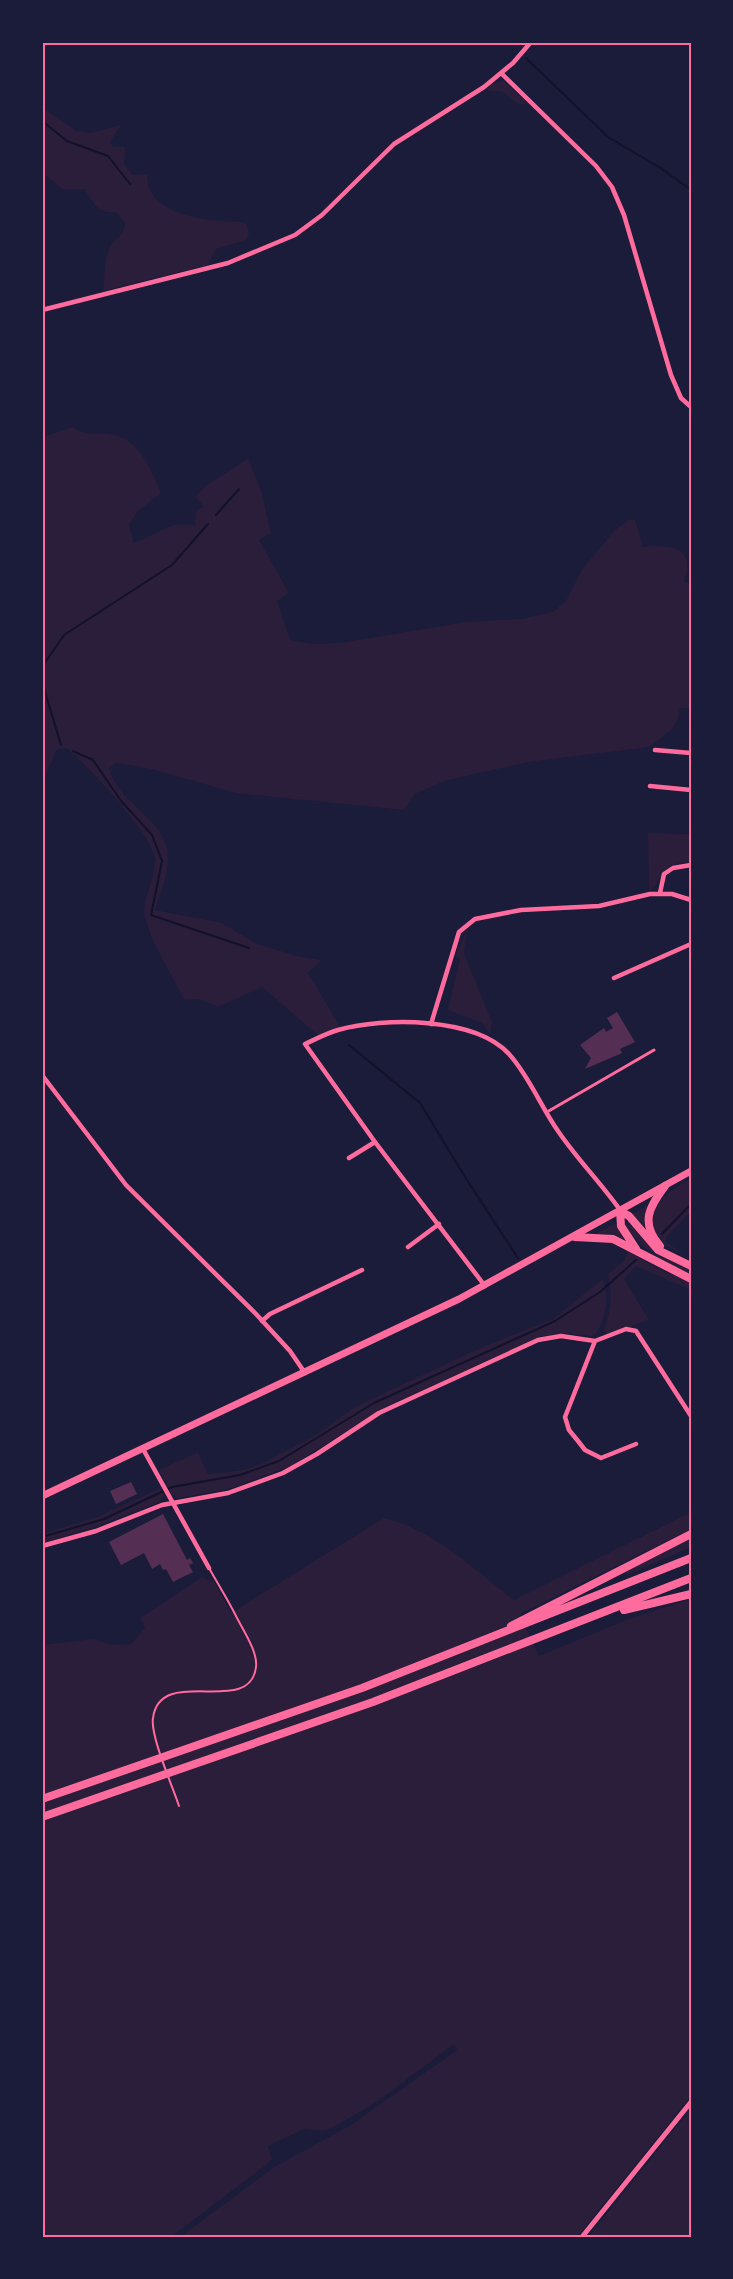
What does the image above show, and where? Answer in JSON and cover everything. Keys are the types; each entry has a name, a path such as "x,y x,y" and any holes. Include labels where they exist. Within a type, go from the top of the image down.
{"highway":[{"path":"665,1186 652,1203 647,1219 649,1232 669,1256"},
{"path":"620,1211 621,1226 637,1250"},
{"path":"620,1211 629,1216 650,1242 669,1256 691,1266"},
{"path":"575,1237 613,1239 691,1279"},
{"path":"489,1639 532,1614 691,1534"},
{"path":"42,1799 214,1741 489,1639 691,1558"},
{"path":"42,1817 315,1723 605,1614 691,1578"},
{"path":"605,1614 691,1594"}],"main road":[{"path":"42,1496 484,1286 691,1171"}],"street":[{"path":"42,310 228,263 278,244 322,215 394,144 502,74 531,42"},
{"path":"502,74 596,166 612,187 624,215 671,375 681,398 691,407"},
{"path":"655,750 691,753"},
{"path":"650,786 691,790"},
{"path":"660,893 664,874 673,868 691,865"},
{"path":"431,1024 462,928 490,914 599,906 660,893 691,900"},
{"path":"614,978 691,944"},
{"path":"484,1286 440,1224 375,1142 305,1044 338,1030 391,1023 431,1024 474,1034 499,1045 515,1061 566,1144 620,1211"},
{"path":"545,1113 654,1050"},
{"path":"42,1076 126,1185 291,1351 304,1370"},
{"path":"349,1158 375,1142"},
{"path":"408,1247 440,1224"},
{"path":"262,1321 270,1314 362,1270"},
{"path":"42,1546 173,1503 237,1490 283,1473 317,1454 379,1413 538,1340 561,1336 595,1341 626,1329 636,1331 691,1416"},
{"path":"595,1341 568,1408 566,1423 585,1450 601,1458 636,1444"},
{"path":"143,1449 209,1568"},
{"path":"582,2237 691,2102"}],"lane":[{"path":"179,1806 153,1729 155,1710 167,1696 186,1691 238,1690 252,1678 256,1668 253,1651 209,1568"}],"shaded area":[{"path":"504,81 528,104 518,104 503,92 485,90 496,82"},
{"path":"42,107 76,131 91,133 121,125 110,142 113,147 125,147 124,164 133,175 147,174 149,188 157,200 168,208 197,218 247,224 249,235 246,240 216,249 208,265 103,291 108,252 122,233 125,222 116,212 100,209 84,189 62,189 42,172"},
{"path":"73,427 83,432 110,434 124,438 138,450 150,467 161,493 138,511 129,525 134,543 173,525 195,525 196,512 204,506 195,497 208,484 248,459 261,490 271,533 259,540 289,593 277,601 290,640 313,644 340,643 466,622 521,619 553,612 566,601 581,571 615,530 629,520 635,520 643,547 672,547 679,550 687,561 684,581 691,585 691,708 680,708 677,721 670,731 649,747 528,762 444,781 415,794 404,810 236,793 151,769 116,763 109,768 114,780 121,791 151,821 166,843 167,870 155,910 222,923 257,944 301,957 321,960 308,973 341,1028 319,1036 262,987 218,1007 199,999 184,1000 158,951 144,914 155,858 143,833 102,783 66,748 57,749 42,783 42,437"},
{"path":"648,833 691,834 691,862 667,868 653,889 649,890"},
{"path":"467,929 464,954 492,1022 490,1034 482,1023 448,1010 460,959 456,955"},
{"path":"691,1178 691,1211 666,1238 667,1243 691,1259 662,1243 651,1225 660,1202"},
{"path":"648,1205 644,1220 647,1234 632,1214"},
{"path":"628,1221 657,1253 691,1271 691,1274 662,1260 646,1249 625,1225"},
{"path":"616,1223 627,1242 606,1234 595,1234"},
{"path":"628,1251 658,1269 691,1282 691,1290 636,1266 624,1279 649,1320 607,1334 604,1330 611,1296 608,1274 624,1261"},
{"path":"603,1279 606,1293 605,1313 600,1327 592,1336 564,1333 540,1337 387,1406 292,1465 232,1488 179,1498 172,1495 159,1470 198,1452 208,1474 245,1470 263,1463 316,1435 355,1407 476,1350 553,1319"},
{"path":"160,1488 164,1495 160,1502 92,1528 42,1543 42,1534 100,1516"},
{"path":"691,1512 691,1529 520,1614 539,1656 626,1620 691,1599 691,2096 577,2237 180,2237 274,2167 351,2125 457,2050 454,2044 375,2103 334,2127 324,2131 304,2129 268,2146 272,2159 266,2165 171,2237 42,2237 42,1645 94,1639 108,1644 130,1645 145,1628 140,1618 202,1577 214,1582 231,1613 384,1518 403,1524 437,1541 514,1600"},
{"path":"691,1538 691,1547 627,1575 626,1572"},
{"path":"691,2109 691,2237 588,2237"}],"building":[{"path":"617,1012 635,1042 620,1049 622,1053 585,1069 591,1058 580,1045 604,1028 606,1032 613,1028 607,1018"},
{"path":"131,1482 137,1494 116,1504 110,1491"},
{"path":"163,1514 187,1560 190,1558 193,1563 189,1565 193,1572 173,1582 166,1569 163,1570 160,1564 152,1569 144,1553 121,1565 109,1542"}],"waterway":[{"path":"526,58 608,137 662,169 691,190"},
{"path":"42,121 67,141 108,156 130,184"},
{"path":"216,515 239,489"},
{"path":"42,667 64,635 172,565 208,524"},
{"path":"42,682 61,745"},
{"path":"73,751 93,760 121,801 152,835 162,861 151,915 249,948"},
{"path":"349,1045 420,1103 518,1258"},
{"path":"662,1234 691,1204"},
{"path":"42,1537 104,1519 172,1487 240,1475 279,1461 374,1403 555,1321 600,1292 636,1260"}]}
